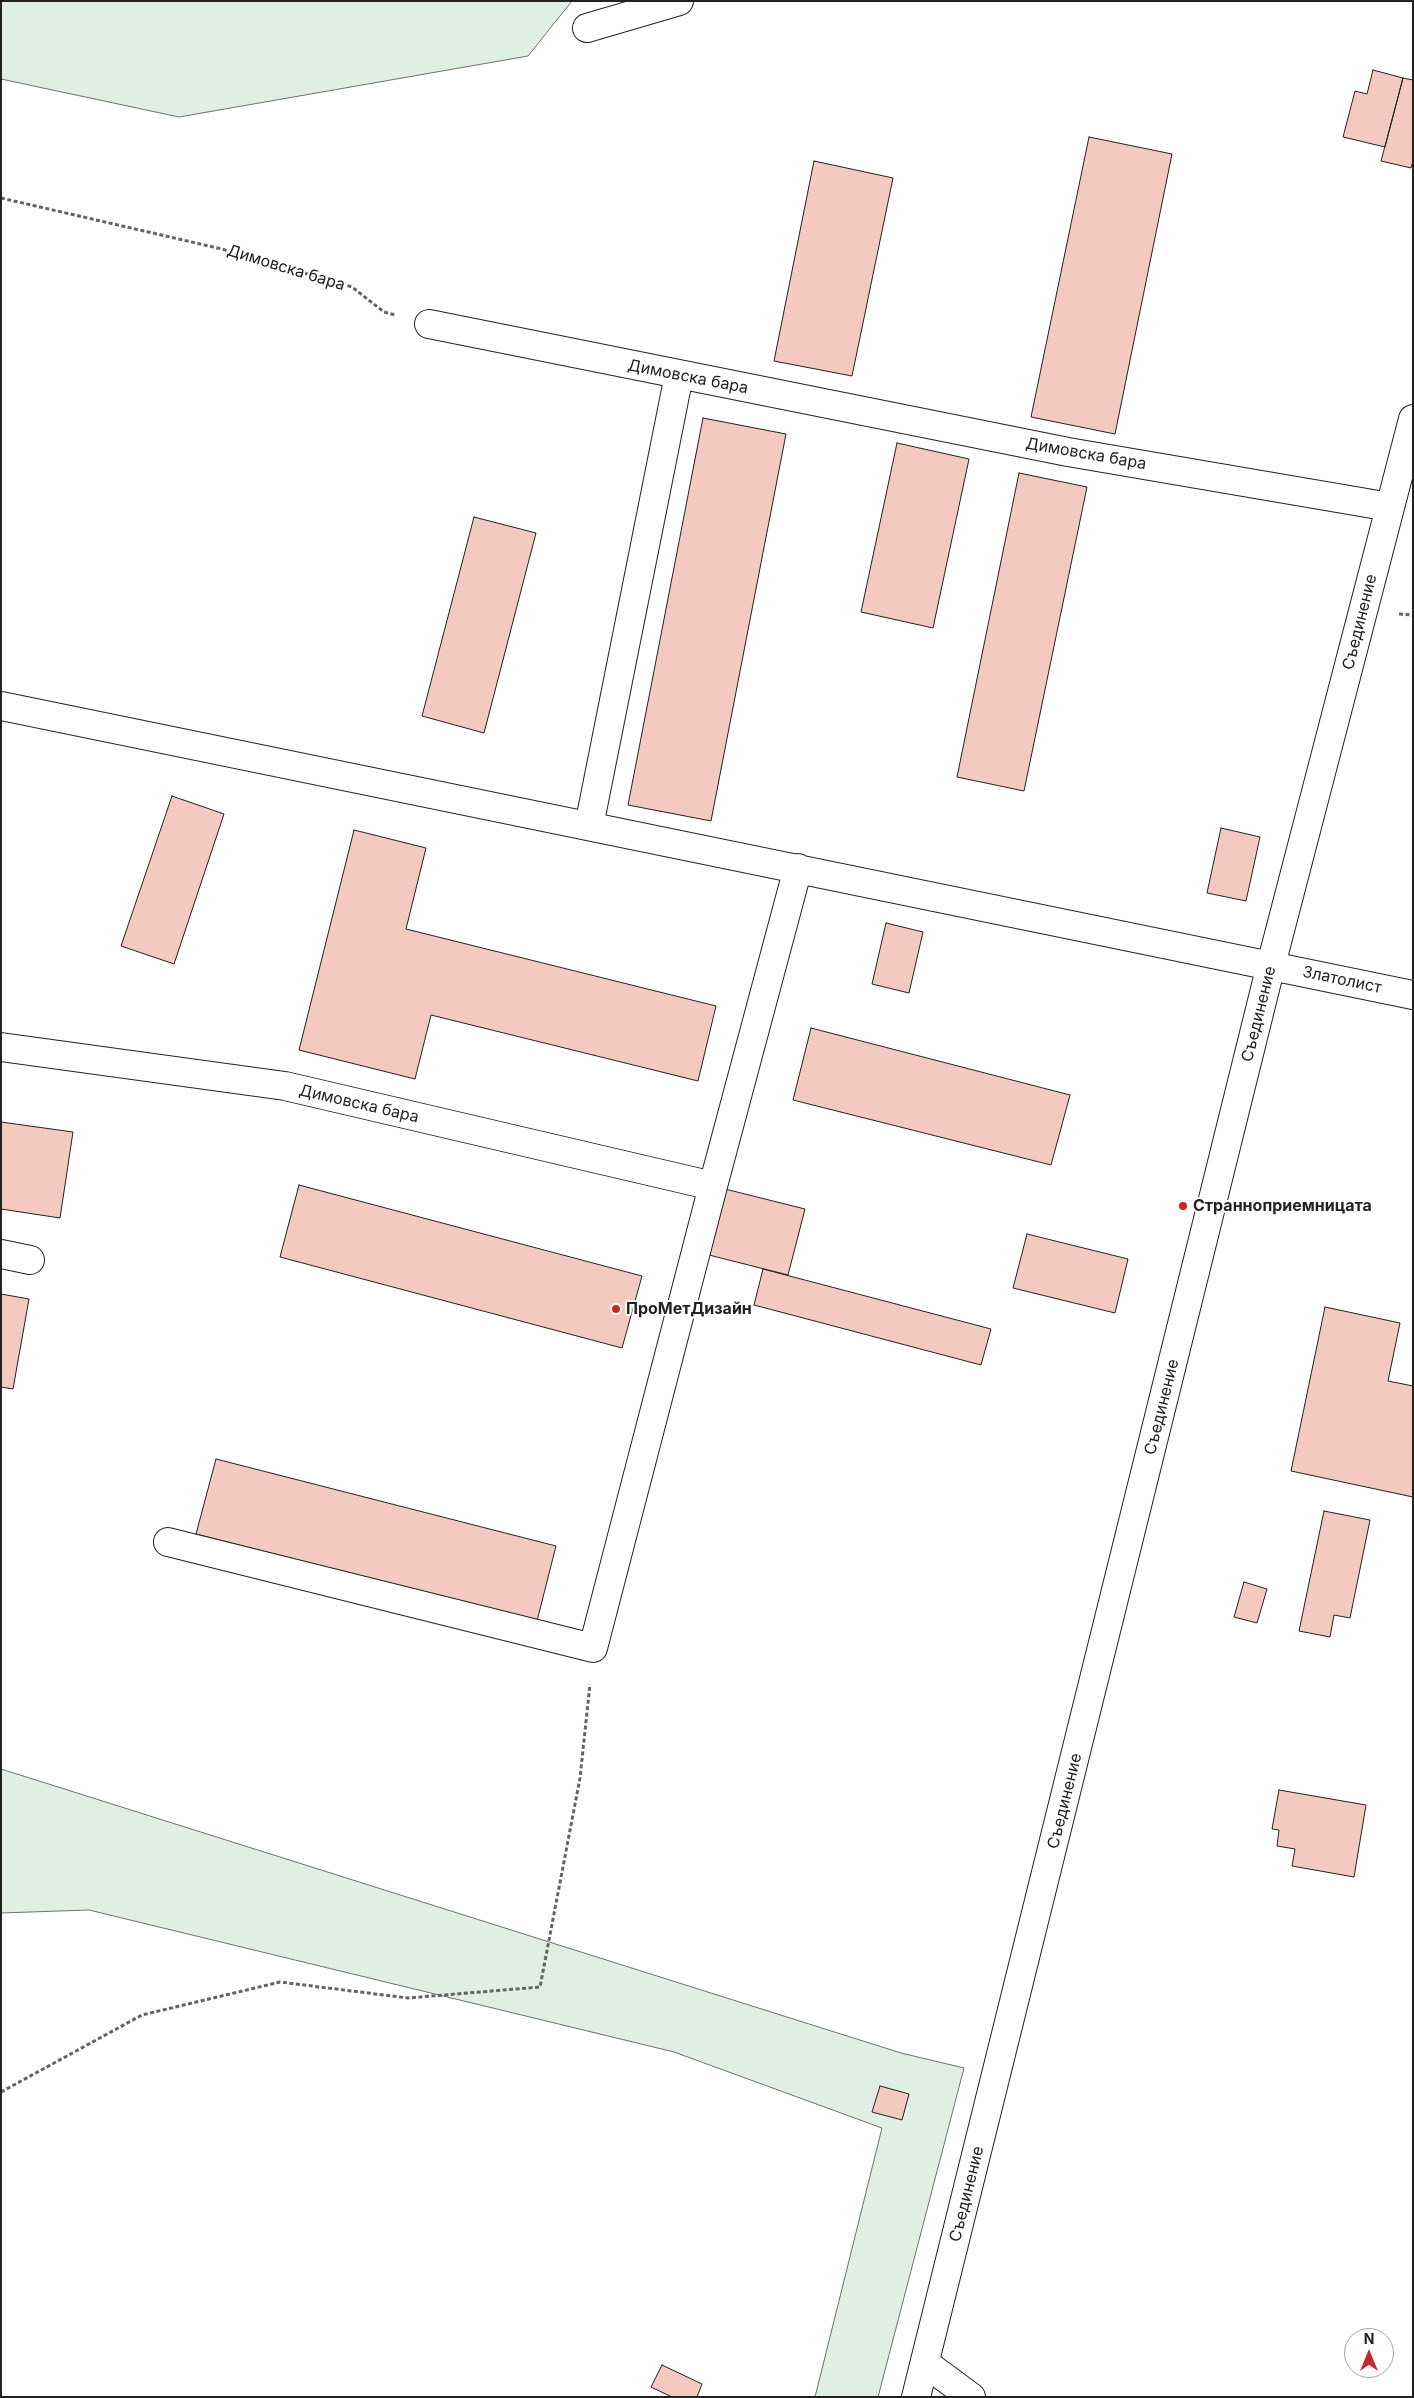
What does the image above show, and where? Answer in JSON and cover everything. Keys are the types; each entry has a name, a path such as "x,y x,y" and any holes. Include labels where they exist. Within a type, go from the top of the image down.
{"street":[{"path":"587,28 679,1"},
{"name":"Димовска бара","path":"429,324 1068,452 1390,507"},
{"path":"589,826 679,375"},
{"name":"Съединение","path":"916,2397 926,2363 1271,965 1413,419"},
{"name":"Златолист","path":"1,706 1413,995"},
{"path":"168,1542 594,1648 713,1186 798,868"},
{"name":"Димовска бара","path":"1,1047 285,1086 713,1186"},
{"path":"1,1254 30,1260"},
{"path":"926,2363 970,2397"}],"path":[{"name":"Димовска бара","path":"1,198 222,249 343,284 352,287 384,312 429,324"},
{"path":"1,2092 142,2015 280,1982 408,1998 540,1987 580,1778 594,1648"}],"green space":[{"path":"1,1 572,1 528,56 179,117 1,79"},
{"path":"1,1769 901,2053 964,2068 878,2397 815,2397 882,2128 674,2052 89,1910 1,1913"}],"building":[{"path":"1373,70 1403,78 1385,147 1343,137 1355,91 1367,94"},
{"path":"1403,78 1413,80 1413,161 1411,168 1381,161"},
{"path":"1089,137 1172,154 1115,434 1031,417"},
{"path":"814,161 893,178 852,376 774,361"},
{"path":"703,418 786,434 711,821 628,805"},
{"path":"897,443 969,459 933,628 861,612"},
{"path":"1019,473 1087,487 1024,791 957,777"},
{"path":"474,517 536,533 484,733 422,716"},
{"path":"172,796 224,814 174,964 121,946"},
{"path":"1221,828 1260,837 1246,901 1207,893"},
{"path":"354,830 426,848 406,929 716,1006 698,1081 431,1015 415,1079 299,1050"},
{"path":"886,923 923,932 909,993 872,984"},
{"path":"811,1028 1070,1095 1051,1165 793,1100"},
{"path":"1,1122 73,1132 60,1218 1,1209"},
{"path":"299,1185 642,1276 622,1348 280,1257"},
{"path":"725,1189 805,1209 788,1275 709,1255"},
{"path":"1027,1234 1128,1259 1115,1313 1013,1288"},
{"path":"763,1269 991,1329 981,1365 754,1305"},
{"path":"1,1294 29,1299 13,1389 1,1387"},
{"path":"1325,1307 1400,1323 1388,1381 1413,1386 1413,1497 1291,1471"},
{"path":"216,1459 556,1546 537,1621 196,1534"},
{"path":"1324,1511 1370,1520 1350,1618 1334,1615 1330,1637 1299,1631"},
{"path":"1244,1582 1267,1589 1257,1623 1234,1617"},
{"path":"1279,1790 1366,1805 1354,1877 1292,1866 1295,1849 1277,1846 1279,1830 1272,1829"},
{"path":"880,2086 909,2094 902,2120 872,2112"},
{"path":"662,2365 702,2384 697,2397 672,2397 651,2387"}],"place":[{"name":"Странноприемницата","path":"1183,1206"},
{"name":"ПроМетДизайн","path":"616,1309"}]}
